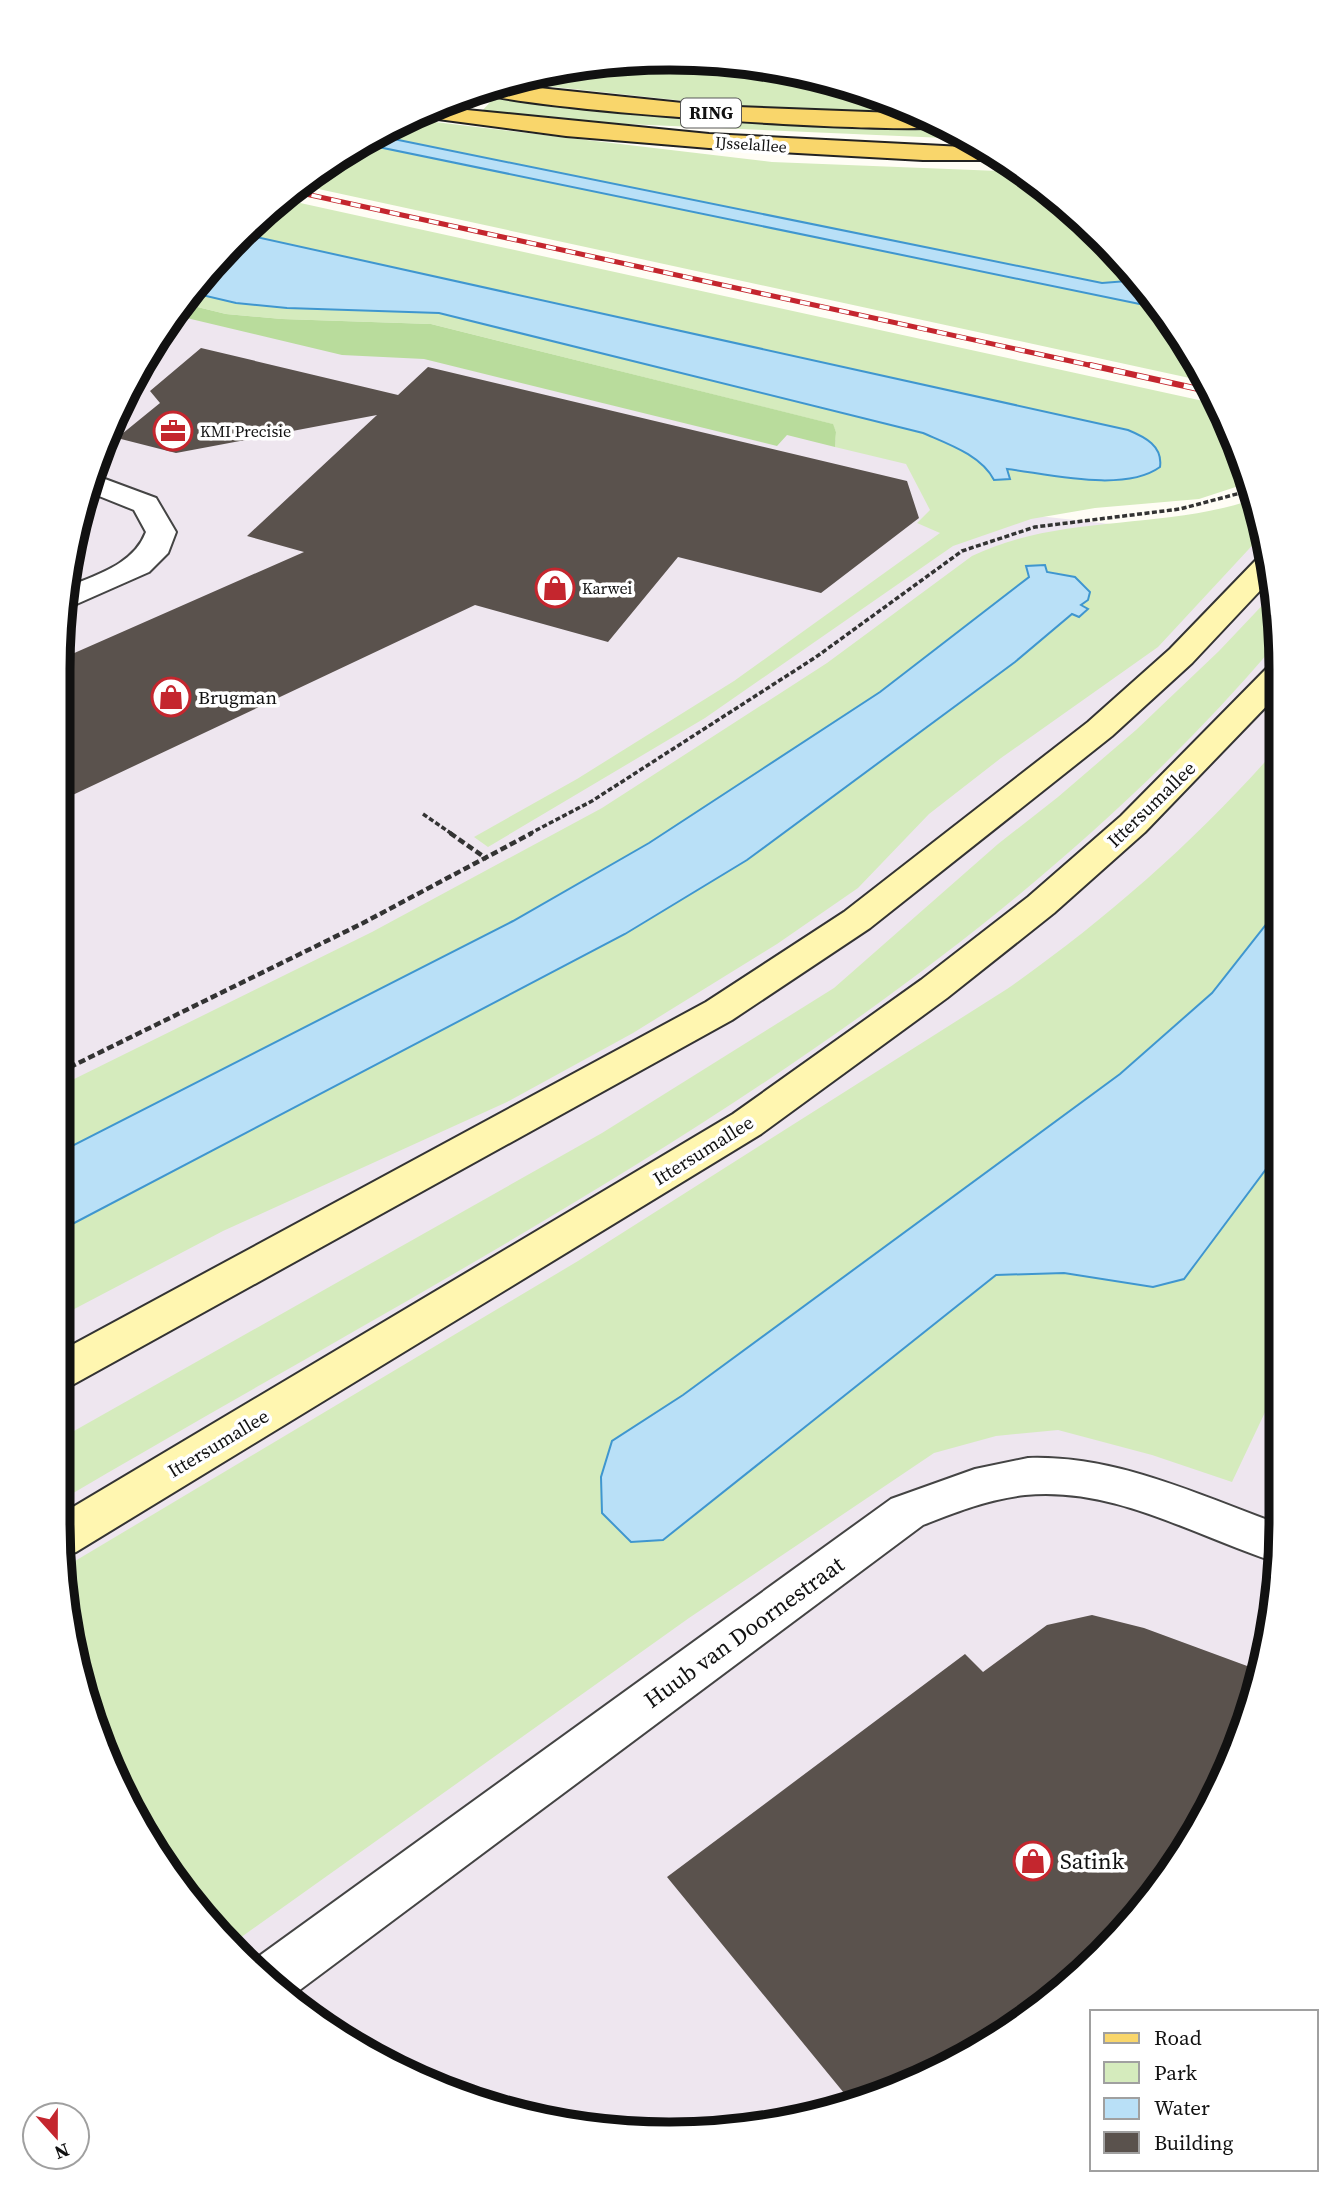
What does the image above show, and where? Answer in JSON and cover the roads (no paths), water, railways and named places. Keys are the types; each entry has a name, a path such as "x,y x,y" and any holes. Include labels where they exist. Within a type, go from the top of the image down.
{"main road":[{"name":"IJsselallee","path":"510,91 609,104 752,116 908,120"},
{"name":"IJsselallee","path":"442,115 683,140 976,154"},
{"path":"70,1366 719,1011 858,920 1100,729 1181,656 1261,573"},
{"name":"Ittersumallee","path":"70,1532 747,1124 934,989 1041,905 1133,824 1269,684"}],"street":[{"path":"75,596 138,566 153,553 162,531 146,504 99,486"},
{"name":"Huub van Doornestraat","path":"277,1975 907,1513 952,1494 1001,1482 1043,1475 1083,1478 1123,1489 1269,1540"}],"water":[{"path":"392,139 1102,283 1126,281 1145,305 376,147"},
{"path":"256,237 1128,430 1152,443 1159,453 1160,467 1145,475 1107,480 1086,480 1007,469 1010,479 994,480 972,457 923,433 439,313 287,308 236,303 202,295"},
{"path":"1045,565 1047,572 1075,577 1090,592 1088,600 1081,605 1088,609 1079,617 1072,614 1015,662 747,860 625,934 70,1225 70,1147 513,921 649,843 880,692 1029,577 1026,566"},
{"path":"1269,921 1269,1165 1184,1279 1153,1287 1064,1273 996,1275 663,1540 631,1542 602,1513 601,1477 612,1441 683,1395 1120,1074 1212,993"}],"railway":[{"path":"305,194 1098,367"},
{"path":"1090,365 1199,389"}],"place":[{"name":"KMI Precisie","path":"173,431"},
{"name":"Karwei","path":"555,588"},
{"name":"Brugman","path":"171,697"},
{"name":"Satink","path":"1033,1861"}]}
